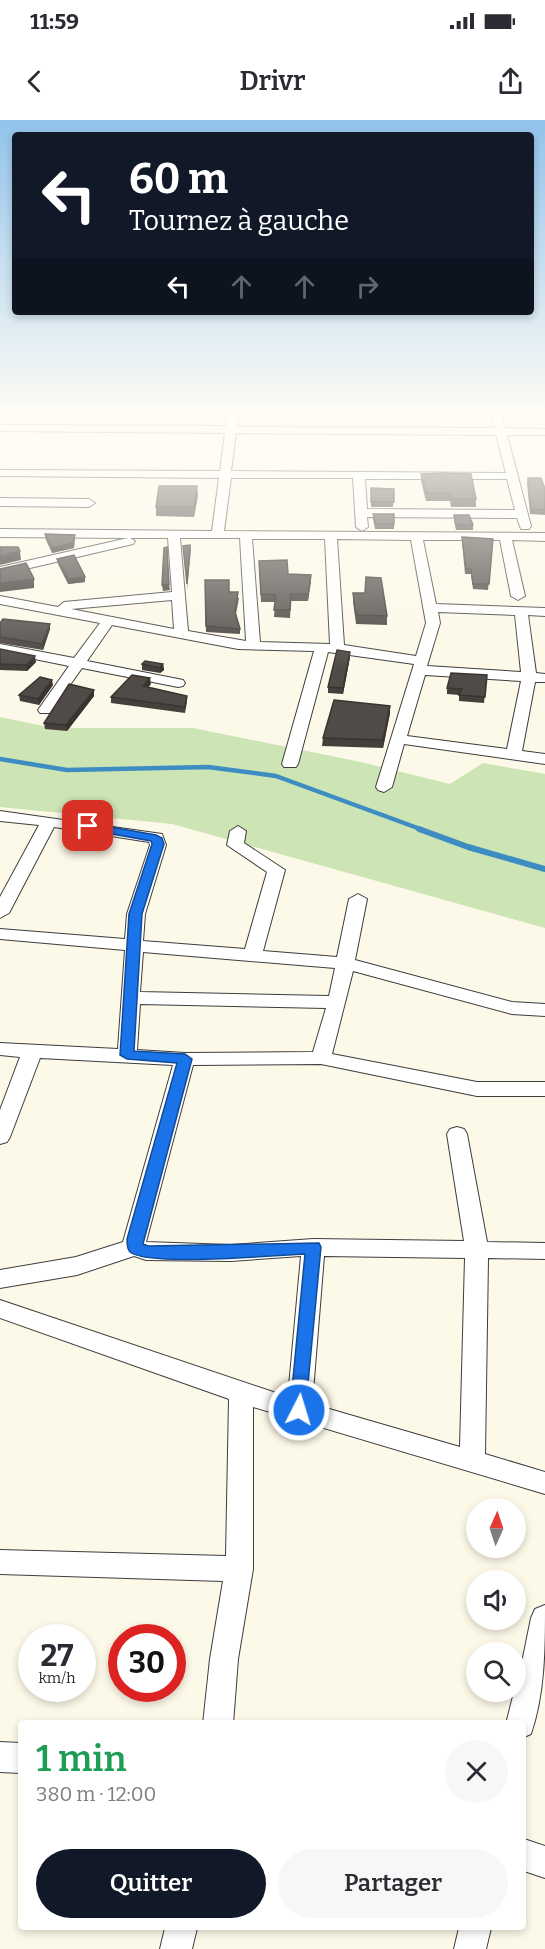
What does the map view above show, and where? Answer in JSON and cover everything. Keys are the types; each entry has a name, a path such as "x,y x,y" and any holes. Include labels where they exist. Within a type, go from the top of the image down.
{"street":[{"path":"75,498 168,534"},
{"path":"0,533 89,503 111,498"},
{"path":"218,534 223,498"},
{"path":"360,498 362,535"},
{"path":"518,498 528,537"},
{"path":"0,502 89,503"},
{"path":"361,513 522,514"},
{"path":"168,534 178,595 181,634"},
{"path":"0,571 168,534 545,537"},
{"path":"246,534 253,644"},
{"path":"290,764 329,648 331,535"},
{"path":"384,787 434,623 416,536"},
{"path":"505,536 518,596"},
{"path":"43,609 178,595"},
{"path":"0,600 238,645 329,648 421,665 545,678"},
{"path":"431,608 545,612"},
{"path":"514,755 529,677 521,611"},
{"path":"45,710 108,621"},
{"path":"0,648 178,683"},
{"path":"399,739 545,759"},
{"path":"0,816 49,821 156,838 158,844 136,914 127,1055"},
{"path":"0,914 49,821"},
{"path":"238,831 235,845 276,870 253,954"},
{"path":"321,1058 337,1002 358,899"},
{"path":"0,934 344,963 512,1008 545,1010"},
{"path":"130,998 337,1002"},
{"path":"0,1137 33,1048"},
{"path":"0,1049 33,1048 185,1059 321,1058 477,1089 545,1089"},
{"path":"135,1247 134,1239 185,1059"},
{"path":"457,1134 477,1251 472,1463"},
{"path":"0,1279 77,1266 135,1247 146,1252 231,1252 313,1247 545,1251"},
{"path":"299,1410 313,1247"},
{"path":"0,1309 241,1393 545,1483"},
{"path":"218,1720 224,1659 239,1569 241,1393"},
{"path":"0,1562 239,1569"},
{"path":"522,1720 545,1618"},
{"path":"0,1757 18,1758"},
{"path":"526,1856 545,1862"},
{"path":"176,1949 181,1930"},
{"path":"470,1949 475,1930"}],"green space":[{"path":"0,717 53,728 193,728 361,762 450,784 483,763 545,774 545,928 172,824 0,807"}],"building":[{"path":"157,498 195,498 194,507 156,507"},
{"path":"371,498 394,498 394,502 371,502"},
{"path":"530,498 545,498 545,510 531,509"},
{"path":"373,514 394,514 394,524 376,524"},
{"path":"454,515 469,515 473,525 456,525"},
{"path":"45,534 75,535 73,543 52,548"},
{"path":"462,537 493,539 489,584 473,584 471,569 466,569"},
{"path":"190,545 187,584 183,546"},
{"path":"0,547 18,547 20,551 0,556"},
{"path":"167,547 169,585 162,585 164,548"},
{"path":"74,555 85,577 68,579 57,559"},
{"path":"287,560 288,574 311,575 308,594 291,594 290,610 274,610 276,595 261,594 259,561"},
{"path":"26,563 34,579 0,583 0,569"},
{"path":"366,577 381,578 387,616 356,615 353,593 365,593"},
{"path":"205,580 229,580 229,592 238,592 235,612 240,629 206,626"},
{"path":"3,619 50,624 42,644 0,637 0,623"},
{"path":"0,649 35,656 27,665 0,664"},
{"path":"337,650 350,652 343,688 328,687"},
{"path":"145,661 163,664 160,668 142,664"},
{"path":"451,673 487,675 485,697 459,695 462,689 447,688"},
{"path":"132,675 150,678 143,686 187,696 185,707 111,697"},
{"path":"40,677 52,680 38,699 19,695"},
{"path":"69,684 94,690 66,725 44,723"},
{"path":"334,700 390,706 383,740 323,738"}],"waterway":[{"path":"0,759 67,770 208,767 276,776 423,830"},
{"path":"419,829 468,847 545,869"}],"route":[{"path":"88,826 156,838 158,844 136,914 127,1055 185,1059 134,1239 135,1247 146,1252 231,1252 313,1247 299,1410"}]}
